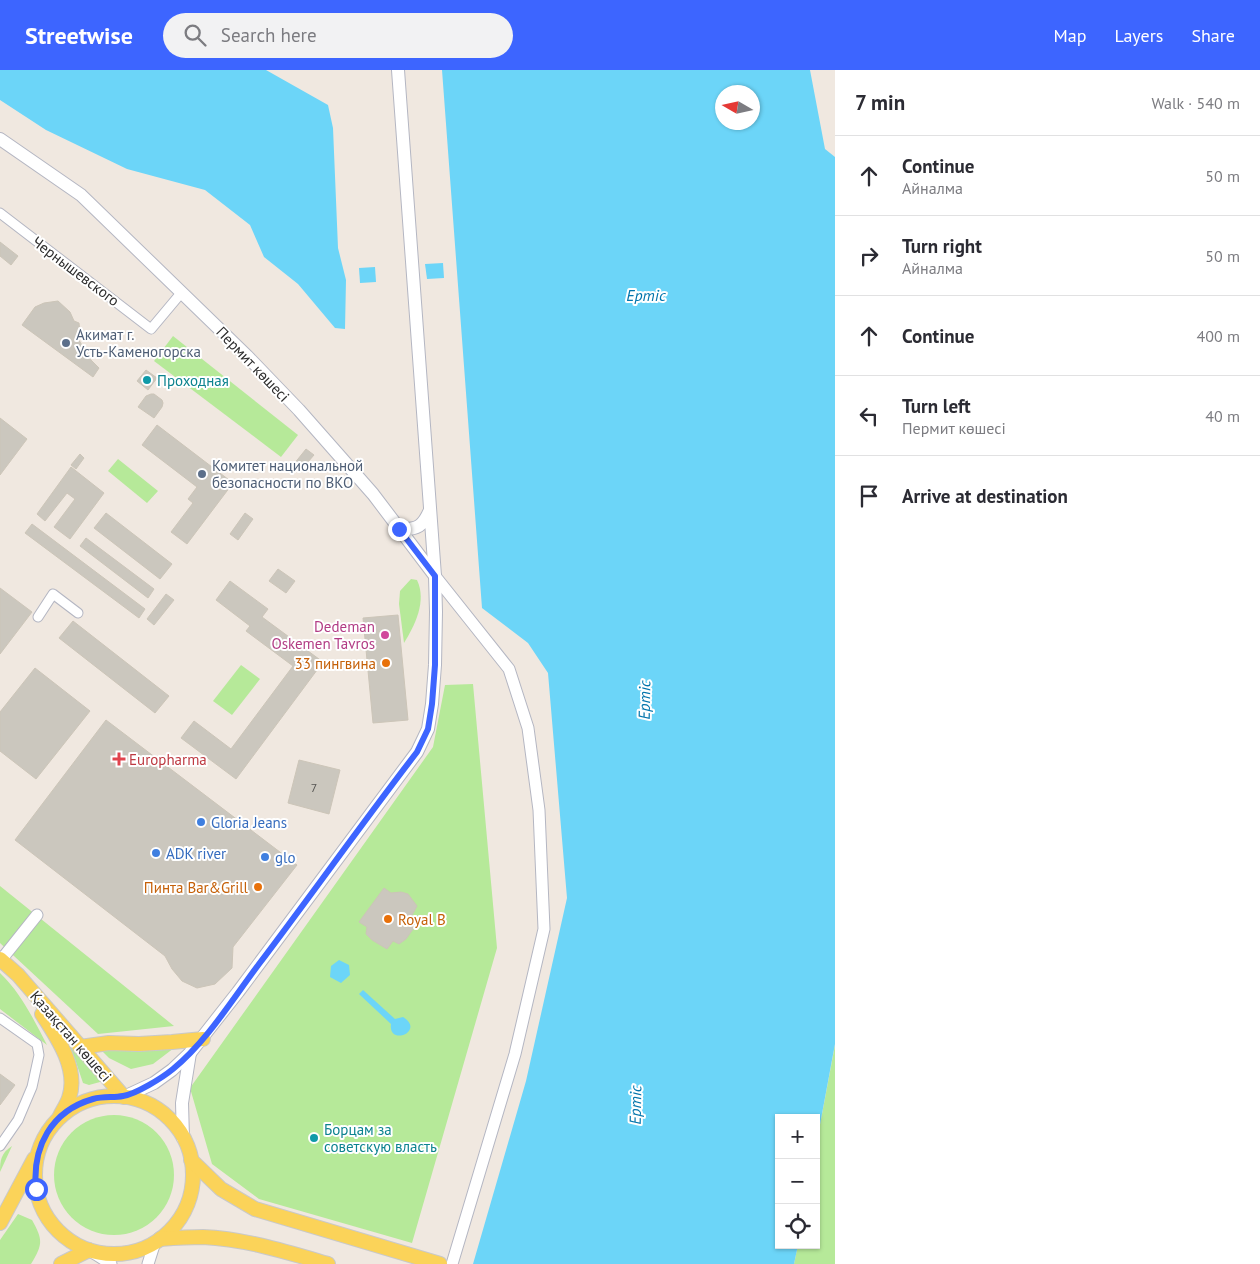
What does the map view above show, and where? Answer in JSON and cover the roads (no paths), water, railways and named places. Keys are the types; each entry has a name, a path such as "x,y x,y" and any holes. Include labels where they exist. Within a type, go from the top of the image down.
{"main road":[{"path":"124,1096 154,1082 172,1070 202,1039 417,752 428,729 435,665 435,576 398,70"},
{"name":"Пермит көшесі","path":"0,139 81,194 247,356 373,494 435,576"},
{"path":"399,529 413,529 424,523 430,510"},
{"name":"Қазақстан көшесі","path":"1,959 18,975 124,1096"},
{"name":"Қазақстан көшесі","path":"18,975 51,1028 66,1058 71,1075 69,1097 57,1120"},
{"path":"80,1047 109,1043 139,1044 202,1039"},
{"path":"40,1147 35,1175 40,1203 46,1215 60,1232 76,1244 89,1250 106,1253 123,1253 139,1250 157,1240 173,1227 183,1212 190,1195 193,1178 191,1160 184,1138 182,1103 190,1053"},
{"path":"0,1222 49,1130 68,1110 81,1103 109,1096 124,1096 138,1100 158,1110 175,1125 184,1138"},
{"path":"191,1160 221,1189 255,1209 440,1264"},
{"path":"157,1240 202,1237 257,1244 328,1264"},
{"path":"61,1264 89,1250"}],"street":[{"name":"Чернышевского","path":"0,213 152,329 182,292"},
{"path":"435,576 509,669 528,728 539,810 544,929 515,1054 452,1264"},
{"path":"38,617 53,594 78,613"},
{"path":"1,959 37,915"},
{"path":"0,1018 37,1044 39,1055 32,1087 18,1120 0,1146"},
{"path":"148,1264 157,1240"},
{"path":"89,1250 111,1264"}],"water":[{"path":"0,70 266,70 328,105 333,128 338,248 346,280 345,329 335,328 298,284 264,257 250,225 205,190 127,169 46,130 0,100"},
{"name":"Ертіс","path":"442,70 810,70 825,149 835,157 835,1044 820,1125 820,1114 775,1114 775,1249 797,1249 794,1264 473,1264 526,1081 567,898 548,673 528,643 482,608"},
{"path":"443,263 444,278 427,279 425,264"},
{"path":"375,267 376,282 360,283 359,268"},
{"path":"339,960 349,965 350,975 341,983 330,977 331,966"},
{"path":"363,990 395,1019 403,1017 409,1022 409,1031 400,1036 395,1035 391,1024 359,994"}],"place":[{"name":"Акимат г. Усть-Каменогорска","path":"66,343"},
{"name":"Проходная","path":"147,380"},
{"name":"Комитет национальной безопасности по ВКО","path":"202,474"},
{"name":"Dedeman Oskemen Tavros","path":"385,635"},
{"name":"33 пингвина","path":"386,663"},
{"name":"Europharma","path":"119,759"},
{"name":"Gloria Jeans","path":"201,822"},
{"name":"ADK river","path":"156,853"},
{"name":"glo","path":"265,857"},
{"name":"Пинта Bar&Grill","path":"258,887"},
{"name":"Royal B","path":"388,919"},
{"name":"Борцам за советскую власть","path":"314,1138"}]}
